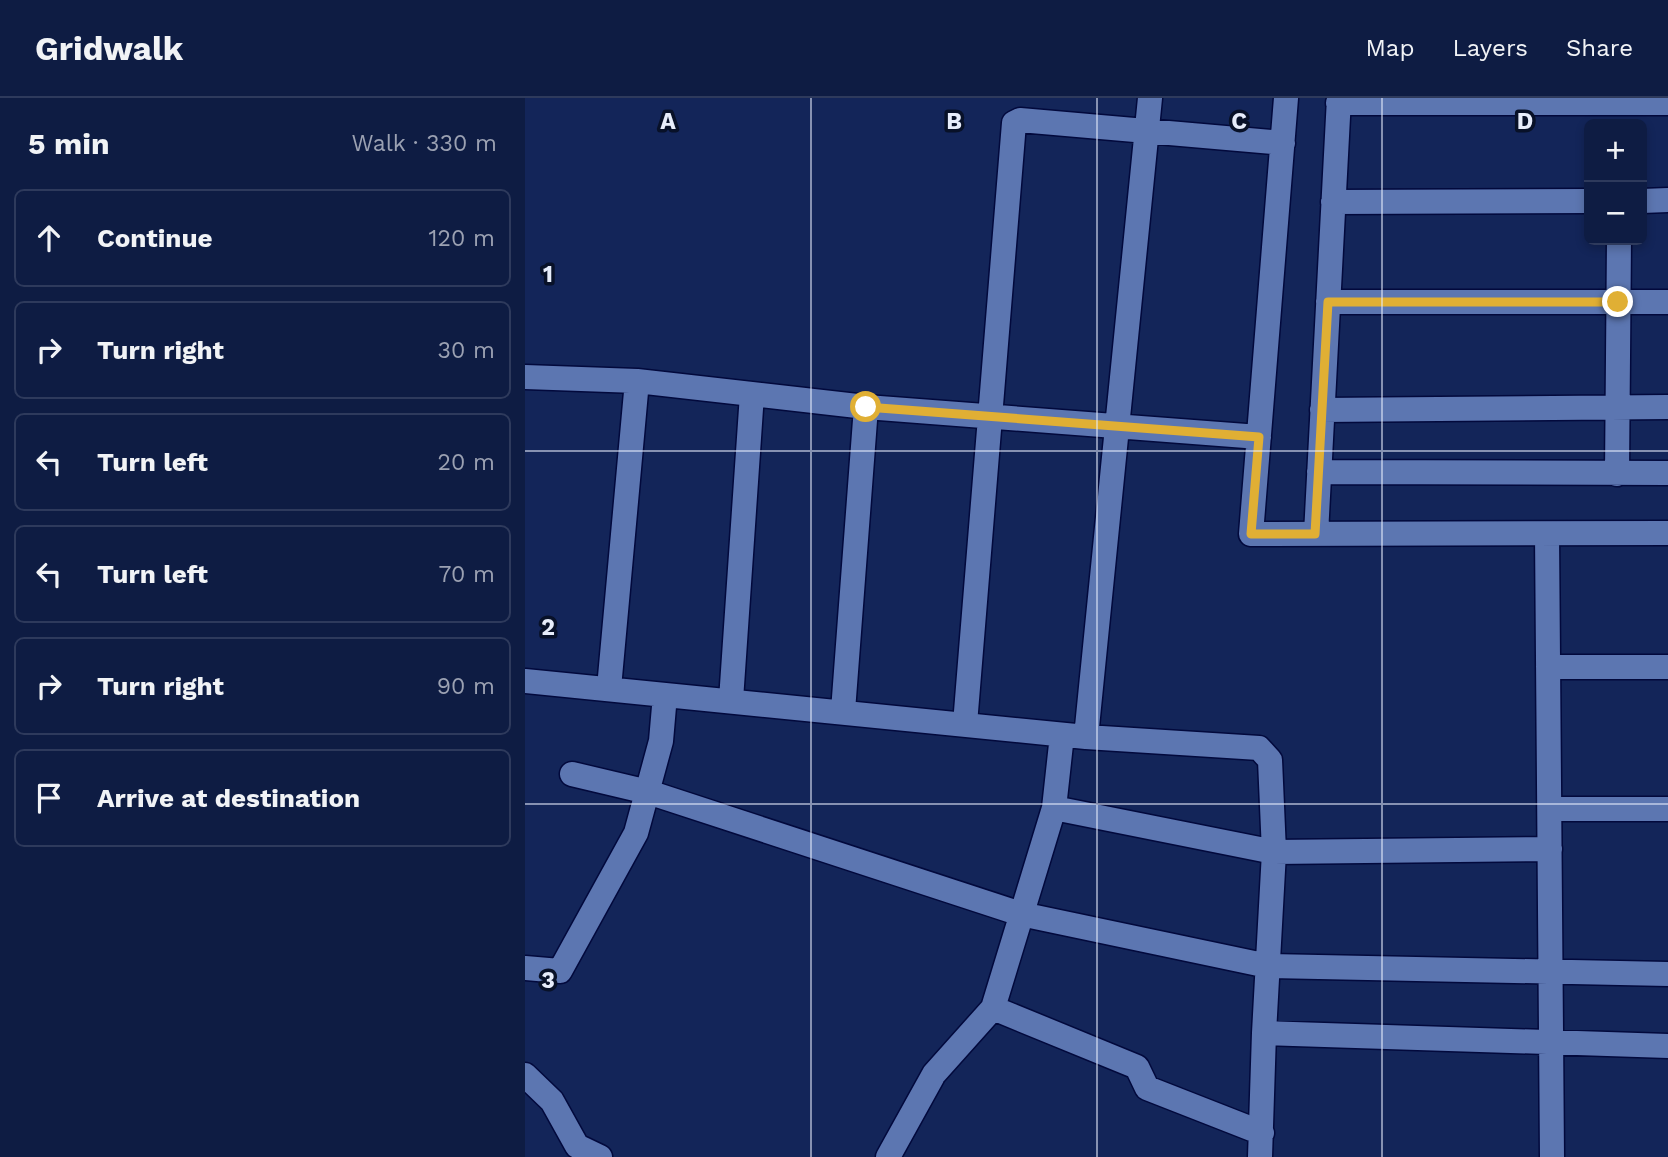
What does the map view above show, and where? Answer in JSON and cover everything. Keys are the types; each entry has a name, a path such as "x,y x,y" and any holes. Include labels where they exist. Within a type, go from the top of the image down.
{"street":[{"path":"888,1157 933,1074 993,1008 1074,736 1115,427 1149,132 1150,98"},
{"path":"1286,98 1251,534 1668,533"},
{"path":"1315,534 1338,101 1620,114 1668,103"},
{"path":"965,724 1014,123 1018,120 1283,143"},
{"path":"1647,201 1668,200"},
{"path":"1333,202 1584,201"},
{"path":"1617,474 1619,245"},
{"path":"1328,302 1668,302"},
{"path":"525,377 637,382 866,407 1259,437"},
{"path":"609,688 637,382"},
{"path":"731,699 752,394"},
{"path":"843,711 866,407"},
{"path":"1322,410 1668,407"},
{"path":"1319,472 1668,473"},
{"path":"1547,534 1552,1157"},
{"path":"1548,667 1668,667"},
{"path":"525,681 731,699 1074,736 1259,748 1270,760 1275,852 1264,1034 1261,1145 1147,1088 1137,1067 993,1008"},
{"path":"525,968 560,971 636,833 661,741 665,695"},
{"path":"572,774 648,792 1021,914 1268,966 1668,974"},
{"path":"1054,808 1275,852 1550,849"},
{"path":"1550,809 1668,809"},
{"path":"1264,1034 1668,1046"},
{"path":"525,1075 552,1101 577,1146 600,1157"}],"route":[{"path":"866,407 1259,437 1251,534 1315,534 1328,302 1618,302"}]}
